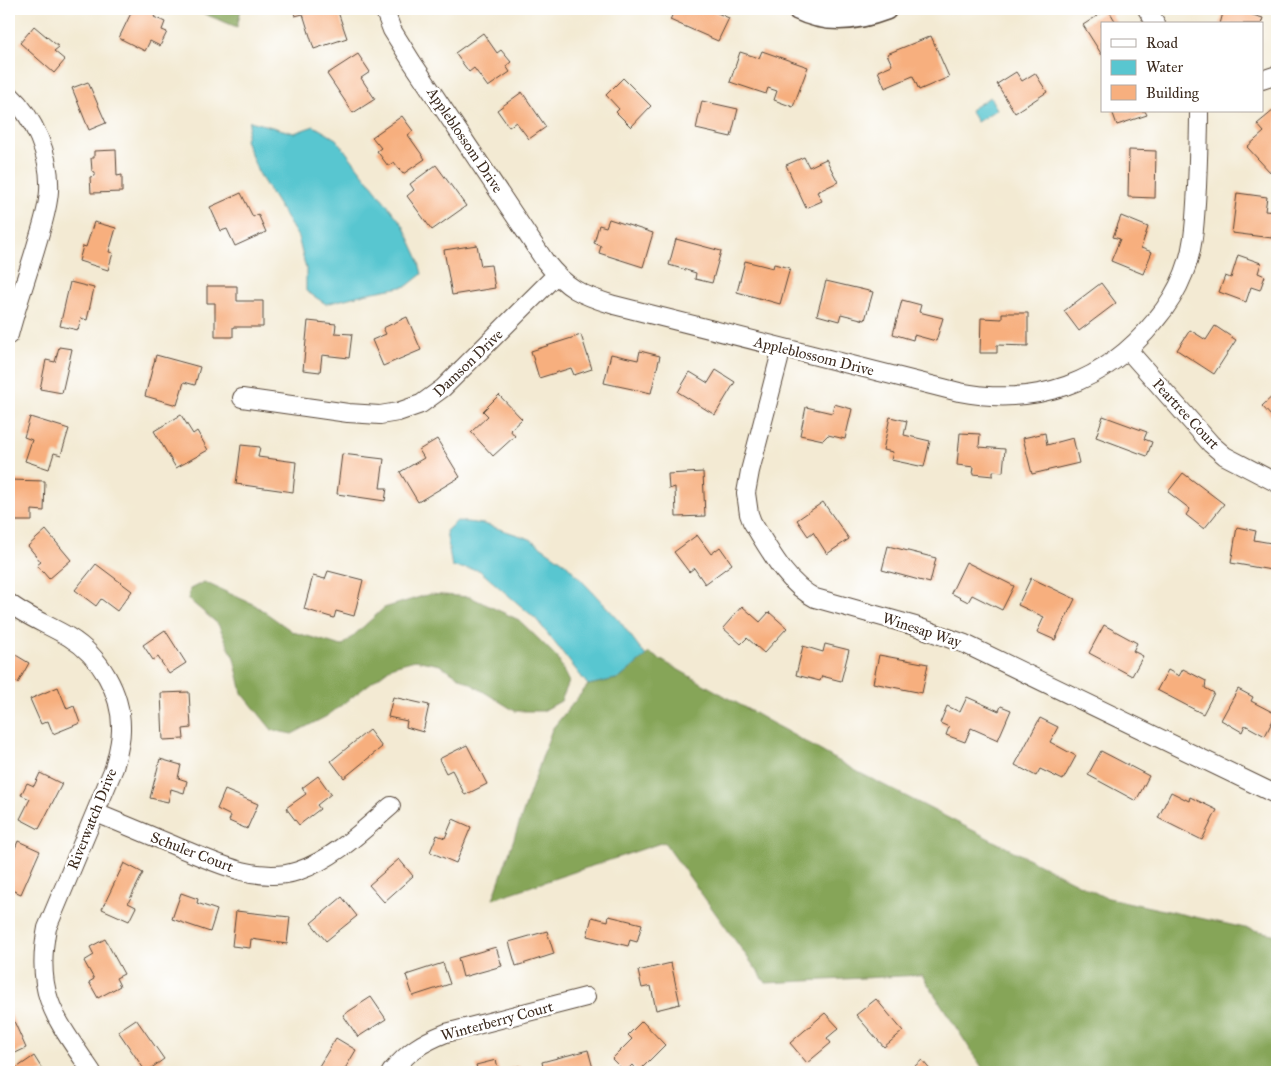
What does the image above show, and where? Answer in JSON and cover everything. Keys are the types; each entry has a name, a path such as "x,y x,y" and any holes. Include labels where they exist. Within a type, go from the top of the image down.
{"street":[{"name":"Appleblossom Drive","path":"384,9 392,30 407,54 556,275 570,287 592,298 782,348 979,396 1002,398 1033,394 1077,381 1104,368 1139,341 1168,304 1184,273 1194,233 1199,112"},
{"path":"798,9 822,18 844,19 874,14 886,9"},
{"path":"1147,9 1155,22"},
{"path":"1264,79 1277,75"},
{"path":"9,94 25,113 36,132 48,170 49,189 44,219 14,297 9,334"},
{"name":"Damson Drive","path":"242,398 348,413 380,415 398,412 421,404 443,388 556,275"},
{"name":"Winesap Way","path":"782,348 764,414 746,493 752,522 790,578 806,594 916,626 965,644 1277,796"},
{"name":"Peartree Court","path":"1128,350 1211,444 1225,456 1277,483"},
{"name":"Riverwatch Drive","path":"9,602 19,610 82,646 103,669 116,698 121,729 114,768 47,928 43,952 43,976 49,1000 58,1023 92,1072"},
{"name":"Schuler Court","path":"96,813 232,869 266,875 296,872 323,860 350,841 392,806"},
{"name":"Winterberry Court","path":"391,1072 404,1057 424,1042 446,1033 586,997"}],"green space":[{"path":"192,9 241,9 237,27"},
{"path":"204,582 255,605 293,632 342,646 384,608 430,594 470,597 519,620 557,657 569,682 561,701 543,711 515,711 440,665 415,660 393,666 327,716 292,734 272,730 242,693 234,658 218,624 188,599 190,589"},
{"path":"649,653 858,772 1104,897 1277,935 1277,1072 985,1072 922,975 766,983 664,842 493,899 552,729 588,685 620,678"}],"water":[{"path":"990,97 997,109 977,122 970,110"},
{"path":"250,121 294,133 314,126 336,139 403,225 417,255 422,274 407,286 368,293 326,304 306,291 306,269 298,237 259,174 245,140"},
{"path":"457,521 484,524 530,539 565,563 618,619 646,656 620,678 588,685 536,619 479,570 452,567 446,531"}],"building":[{"path":"133,9 158,9 154,17 165,22 162,30 167,32 160,46 150,41 145,51 119,38"},
{"path":"293,9 337,9 347,38 314,49 303,14 295,16"},
{"path":"675,9 708,9 729,18 718,41 670,20"},
{"path":"1108,9 1116,22 1101,22 1101,53 1083,25"},
{"path":"1224,9 1232,9 1263,18 1262,22 1221,22"},
{"path":"34,26 59,47 54,51 65,60 54,73 20,43"},
{"path":"483,33 497,53 501,50 511,62 506,66 510,72 488,87 474,68 469,72 455,53"},
{"path":"931,36 949,77 919,90 913,76 885,88 878,71 892,65 887,54"},
{"path":"762,51 808,67 793,107 774,100 777,91 768,88 766,94 730,82 740,52 759,58"},
{"path":"358,54 370,72 361,78 375,99 353,113 327,74"},
{"path":"1016,72 1022,81 1035,73 1047,92 1015,113 997,84"},
{"path":"623,78 651,106 631,127 616,112 619,109 606,95"},
{"path":"88,82 106,123 89,130 72,88"},
{"path":"522,92 546,127 529,139 516,122 509,127 497,110"},
{"path":"702,101 738,109 731,137 696,129"},
{"path":"1274,110 1277,113 1277,166 1270,172 1247,147 1264,132 1257,124"},
{"path":"1112,112 1146,112 1147,115 1117,125"},
{"path":"402,116 413,131 408,135 425,159 403,174 394,162 388,166 377,151 381,148 372,137"},
{"path":"116,150 117,176 122,175 122,192 91,193 90,177 95,176 95,172 92,171 91,158 94,158 94,151"},
{"path":"1129,150 1156,151 1155,198 1128,197"},
{"path":"804,157 809,167 826,159 838,182 817,192 822,201 806,208 786,165"},
{"path":"436,165 466,206 432,230 407,196 414,190 410,184"},
{"path":"241,193 253,217 258,214 266,232 235,246 227,229 221,231 210,207"},
{"path":"1237,193 1267,197 1265,211 1275,212 1272,238 1232,233"},
{"path":"1121,216 1148,227 1141,248 1152,252 1143,274 1111,261 1120,239 1113,237"},
{"path":"609,219 653,233 643,267 599,253 601,246 594,243 599,225 606,227"},
{"path":"94,222 116,228 109,252 113,253 108,270 79,261 83,246 86,247"},
{"path":"676,239 721,251 712,283 695,279 696,273 669,265"},
{"path":"477,245 481,266 491,265 495,288 452,295 444,250"},
{"path":"1238,255 1261,263 1258,273 1265,276 1260,290 1251,287 1246,302 1219,292 1225,276 1231,278"},
{"path":"745,261 773,268 774,264 790,268 780,304 737,292"},
{"path":"826,281 873,292 865,320 841,314 839,321 817,315"},
{"path":"70,282 94,288 87,320 81,318 78,330 60,326"},
{"path":"1101,283 1116,303 1079,331 1064,311"},
{"path":"207,286 237,286 237,301 263,301 263,327 233,327 233,337 215,337 215,303 207,303"},
{"path":"902,300 921,305 919,312 943,318 936,341 914,335 913,340 893,334"},
{"path":"1002,313 1028,313 1028,346 997,345 997,353 980,353 981,318 1002,319"},
{"path":"407,317 421,350 383,366 372,340 386,334 383,328"},
{"path":"308,321 336,324 335,333 352,334 349,358 322,355 320,372 303,370"},
{"path":"1215,326 1236,340 1214,374 1177,350 1190,330 1206,340"},
{"path":"581,335 592,369 574,375 571,368 539,378 531,351"},
{"path":"59,347 72,349 62,393 40,389 46,360 55,362"},
{"path":"640,351 660,356 651,393 604,383 611,354 638,360"},
{"path":"156,355 200,367 195,385 184,382 177,405 145,396"},
{"path":"716,370 735,382 715,415 678,392 690,372 708,383"},
{"path":"1277,392 1277,414 1273,418 1262,406"},
{"path":"499,395 522,419 510,430 515,436 493,456 471,432 488,416 483,411"},
{"path":"834,404 852,409 845,439 828,435 823,440 800,435 806,407 832,413"},
{"path":"181,415 193,434 197,431 208,450 176,468 154,431"},
{"path":"1103,416 1147,432 1144,439 1152,442 1147,456 1096,437"},
{"path":"30,417 69,429 61,455 54,453 49,469 25,461 32,440 24,437"},
{"path":"890,417 907,421 904,435 930,441 924,467 891,460 893,452 883,450"},
{"path":"960,433 980,434 979,447 1005,449 1003,472 993,471 993,476 973,474 974,467 957,465"},
{"path":"1045,433 1047,445 1073,438 1079,463 1032,474 1023,438"},
{"path":"437,439 460,477 418,502 400,472 424,458 419,450"},
{"path":"241,445 260,447 258,457 296,462 293,492 236,484"},
{"path":"342,454 384,459 380,488 387,488 385,501 337,494"},
{"path":"703,472 705,516 676,517 675,487 669,489 668,474"},
{"path":"1183,473 1224,504 1204,529 1186,515 1190,509 1168,492"},
{"path":"9,480 45,481 44,511 32,510 32,521 9,521"},
{"path":"823,502 849,539 827,554 813,532 808,536 797,520"},
{"path":"1237,527 1256,531 1254,540 1277,544 1277,571 1231,563"},
{"path":"46,530 71,560 49,579 37,565 41,562 28,546"},
{"path":"697,535 711,554 720,547 732,564 705,584 694,568 689,572 674,552"},
{"path":"888,546 936,558 930,583 882,570"},
{"path":"966,562 1014,586 1002,610 972,595 968,602 951,593"},
{"path":"96,564 132,591 117,611 101,599 96,606 75,590"},
{"path":"328,571 363,580 354,616 336,611 334,618 304,609 313,576 325,579"},
{"path":"1031,578 1075,599 1055,640 1037,632 1044,617 1018,605"},
{"path":"742,606 760,622 769,612 787,628 764,653 747,638 741,644 723,628"},
{"path":"1104,625 1137,643 1133,651 1143,656 1132,676 1089,653"},
{"path":"165,630 186,663 169,674 158,657 153,660 143,645"},
{"path":"825,644 849,650 841,681 822,676 820,681 796,675 803,646 823,652"},
{"path":"9,651 29,663 18,683 9,678"},
{"path":"879,655 928,664 922,693 873,683"},
{"path":"1183,669 1206,681 1205,688 1214,693 1203,714 1157,690 1168,670 1179,676"},
{"path":"58,687 67,709 74,706 80,723 53,734 48,721 41,724 30,699"},
{"path":"1238,689 1253,697 1251,701 1276,714 1265,736 1245,725 1242,732 1221,720"},
{"path":"189,692 191,728 183,729 184,739 163,740 161,693"},
{"path":"393,697 429,705 423,732 406,727 407,721 388,717"},
{"path":"967,697 999,711 1001,706 1011,710 998,740 971,728 965,742 946,735 949,727 940,723 947,706 960,712"},
{"path":"1040,718 1058,727 1050,742 1076,756 1063,780 1040,769 1036,776 1015,765"},
{"path":"369,730 382,747 344,778 331,761"},
{"path":"467,745 487,784 465,795 452,770 446,773 439,759"},
{"path":"1101,751 1149,776 1136,801 1088,775"},
{"path":"160,759 181,765 178,778 187,781 184,793 171,789 168,802 150,798"},
{"path":"40,773 62,784 39,829 20,819 30,799 21,795 27,783 34,786"},
{"path":"318,776 331,794 317,805 320,809 299,825 286,808 306,794 302,788"},
{"path":"225,790 258,804 247,829 229,821 231,816 217,809"},
{"path":"1171,792 1189,801 1190,797 1217,810 1202,840 1158,818"},
{"path":"453,819 471,827 456,863 430,852 437,835 445,838"},
{"path":"18,841 40,851 21,894 9,889 11,877 9,876 9,863"},
{"path":"399,859 413,876 384,902 369,885"},
{"path":"124,863 143,873 128,903 136,907 129,921 102,909"},
{"path":"181,893 198,899 197,903 217,910 210,932 172,919"},
{"path":"342,897 357,916 326,941 311,923"},
{"path":"236,911 290,917 287,944 251,939 250,948 232,946"},
{"path":"609,916 642,924 637,942 630,940 628,946 587,936 592,917 608,921"},
{"path":"547,931 554,954 516,966 509,942"},
{"path":"105,939 124,974 116,978 120,986 98,998 89,982 94,979 84,961 94,955 90,947"},
{"path":"496,947 502,966 463,977 458,958"},
{"path":"443,963 450,984 413,996 406,975"},
{"path":"671,963 680,1004 656,1010 651,986 642,988 638,971"},
{"path":"371,997 386,1019 358,1037 343,1015"},
{"path":"876,999 903,1031 884,1047 856,1015"},
{"path":"9,1010 26,1048 9,1056"},
{"path":"825,1013 839,1028 827,1038 831,1043 807,1063 790,1043"},
{"path":"136,1019 164,1059 146,1072 118,1031"},
{"path":"642,1021 665,1045 638,1072 632,1065 625,1072 612,1059 632,1039 628,1035"},
{"path":"336,1038 356,1050 343,1072 336,1070 335,1072 316,1071"},
{"path":"588,1050 594,1072 544,1072 542,1062"},
{"path":"34,1056 44,1072 12,1071"},
{"path":"496,1060 499,1071 519,1066 521,1072 478,1072 476,1065"},
{"path":"922,1060 932,1072 908,1072"}]}
